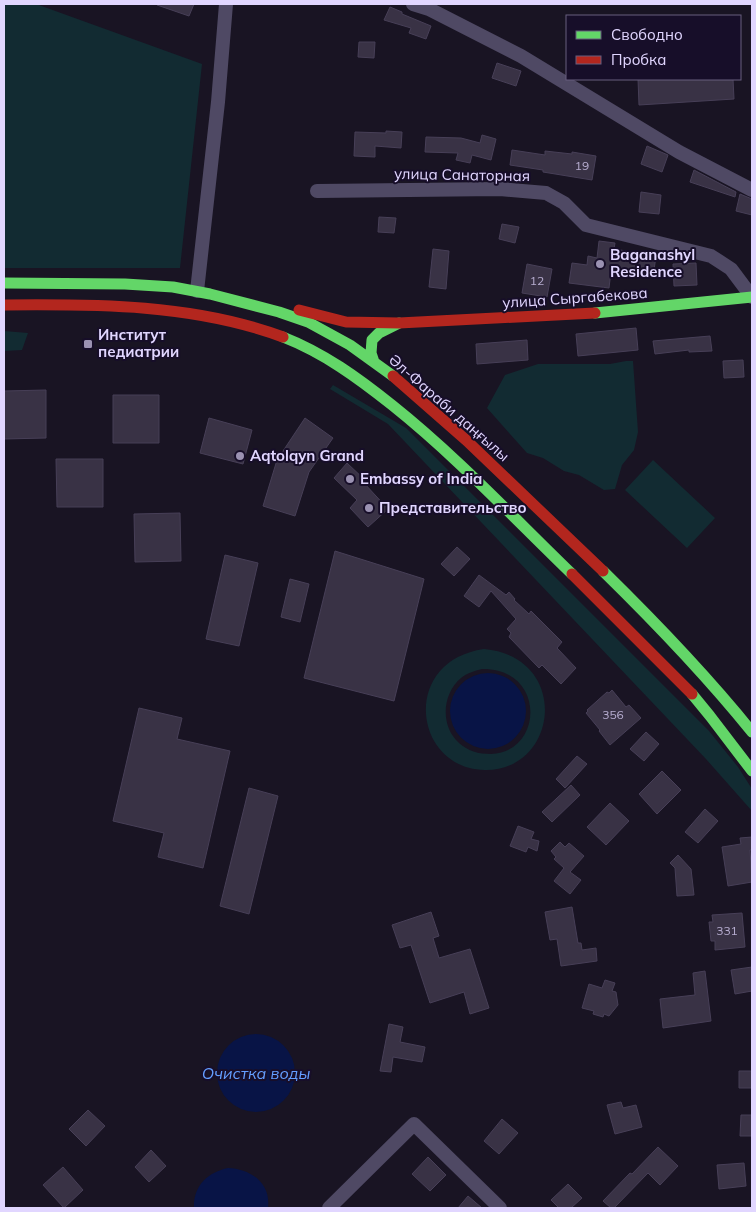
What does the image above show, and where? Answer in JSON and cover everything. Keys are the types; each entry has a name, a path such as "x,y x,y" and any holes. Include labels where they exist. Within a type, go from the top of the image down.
{"main road":[{"name":"Әл-Фараби даңғылы","path":"4,282 162,286 197,291 266,308 306,321 330,333 374,362 412,391 452,426 587,557 712,684 752,732"},
{"name":"улица Сыргабекова","path":"197,291 264,300 346,322 399,323 590,314 752,297"},
{"path":"4,305 165,310 230,321 274,333 304,345 343,369 384,398 425,432 634,634 702,707 752,771"},
{"path":"374,362 370,342 374,336 399,323"}],"street":[{"path":"197,291 218,102 226,4"},
{"path":"413,4 429,9 521,56 679,152 752,190"},
{"name":"улица Санаторная","path":"317,191 500,189 546,193 564,203 586,224 711,256 731,269 752,297"},
{"path":"329,1208 414,1124 500,1208"}],"shaded area":[{"path":"4,4 36,4 202,64 180,268 4,268"},
{"path":"4,331 28,333 22,350 4,351"},
{"path":"633,361 638,432 634,450 622,465 615,489 604,490 579,475 564,471 543,458 527,453 487,408 505,375 538,364 610,364"},
{"path":"333,385 406,428 709,731 738,767 752,789 752,811 706,759 388,424 330,389"},
{"path":"653,460 715,518 687,548 625,490"},
{"path":"484,649 512,657 531,671 542,691 545,713 540,734 528,753 510,765 485,770 461,765 443,752 431,734 426,714 428,692 439,673 457,658","holes":["482,669 503,672 518,682 527,695 530,710 528,726 521,740 508,750 491,754 478,753 462,746 453,736 446,719 447,701 455,685 461,678 471,672"]}],"water":[{"path":"481,673 495,673 509,679 520,690 524,696 526,711 524,726 515,738 503,747 481,749 467,743 456,732 450,718 450,704 456,690 467,679"},
{"name":"Очистка воды","path":"248,1034 264,1034 278,1040 289,1051 295,1065 295,1081 289,1095 278,1106 264,1112 248,1112 234,1106 223,1095 217,1081 217,1065 223,1051 234,1040"},
{"path":"228,1168 244,1171 258,1179 266,1191 268,1208 194,1208 196,1193 203,1181 214,1173"}],"building":[{"path":"157,4 194,4 189,16"},
{"path":"390,7 431,26 426,39 409,33 411,28 384,20"},
{"path":"359,42 375,42 374,58 358,57"},
{"path":"497,63 521,71 516,86 492,78"},
{"path":"638,80 733,80 734,99 639,105"},
{"path":"386,131 402,132 401,148 375,146 375,157 354,156 355,132 386,133"},
{"path":"482,135 496,139 491,160 472,155 470,163 456,160 458,153 425,152 426,137 461,138 480,143"},
{"path":"647,146 668,155 662,172 641,164"},
{"path":"512,150 545,155 545,151 572,154 572,152 596,156 592,180 510,165"},
{"path":"694,170 736,192 735,197 690,182"},
{"path":"641,192 661,195 659,214 639,212"},
{"path":"740,194 752,199 752,215 736,211"},
{"path":"379,217 396,218 394,233 378,232"},
{"path":"502,224 519,227 515,243 499,239"},
{"path":"599,241 615,243 614,249 656,256 653,277 611,271 609,288 569,283 572,263 587,265 588,256 597,258"},
{"path":"433,249 449,251 446,289 429,287"},
{"path":"696,263 697,285 674,286 673,264"},
{"path":"527,264 552,269 547,297 522,293"},
{"path":"636,328 638,350 578,356 576,334"},
{"path":"710,336 712,351 689,352 689,350 655,354 653,341"},
{"path":"527,340 528,360 477,364 476,344"},
{"path":"743,360 744,377 724,378 723,361"},
{"path":"46,390 46,438 4,439 4,391"},
{"path":"113,395 159,395 159,443 113,443"},
{"path":"209,418 252,430 243,464 200,453"},
{"path":"305,418 333,438 309,472 295,516 263,506 277,460"},
{"path":"56,459 103,459 103,507 57,507"},
{"path":"347,463 366,481 364,483 388,509 368,527 350,508 357,500 334,478"},
{"path":"180,513 181,561 135,562 134,514"},
{"path":"457,547 470,559 454,576 441,564"},
{"path":"335,551 424,579 394,701 304,678"},
{"path":"225,555 258,563 239,646 206,639"},
{"path":"479,575 506,595 509,592 514,600 529,614 531,611 562,642 557,648 576,668 561,684 542,665 539,668 509,637 511,633 507,629 516,619 491,591 479,607 464,596"},
{"path":"290,579 309,584 300,622 281,617"},
{"path":"612,690 626,707 629,705 641,718 610,745 586,713 607,692 609,693"},
{"path":"139,708 182,718 177,739 230,751 203,868 158,857 164,833 113,821"},
{"path":"646,732 659,744 644,761 630,749"},
{"path":"577,756 587,764 565,788 556,779"},
{"path":"662,771 681,790 657,814 639,794"},
{"path":"571,785 580,795 552,822 542,812"},
{"path":"249,788 278,796 249,914 220,906"},
{"path":"610,803 629,821 606,845 587,827"},
{"path":"705,809 718,821 698,843 685,832"},
{"path":"518,826 534,832 531,839 539,841 537,851 528,847 526,852 510,846"},
{"path":"752,837 752,850 750,850 752,882 728,886 722,847 741,844 740,838"},
{"path":"560,842 565,847 569,843 584,856 570,872 581,880 570,894 554,881 564,868 554,859 556,857 551,851"},
{"path":"678,855 691,869 694,895 677,896 675,868 670,863"},
{"path":"572,907 578,943 581,943 582,950 596,948 597,961 561,966 557,939 550,940 545,912"},
{"path":"431,912 439,936 433,938 439,958 470,949 489,1008 470,1014 464,992 430,1003 411,945 400,948 392,925"},
{"path":"742,913 745,947 715,950 715,941 711,941 709,922 713,922 712,915"},
{"path":"752,967 752,991 735,994 731,970"},
{"path":"705,971 711,1021 663,1028 660,999 695,995 693,973"},
{"path":"605,980 615,983 612,991 616,992 618,1005 609,1016 604,1014 603,1017 593,1014 594,1011 582,1008 589,984 602,988"},
{"path":"389,1024 403,1027 400,1042 425,1047 422,1062 393,1057 391,1072 380,1071"},
{"path":"739,1071 752,1071 752,1088 739,1088"},
{"path":"621,1102 623,1108 636,1105 642,1127 615,1134 607,1105"},
{"path":"88,1110 105,1126 86,1146 69,1129"},
{"path":"741,1115 752,1115 752,1136 740,1136"},
{"path":"502,1119 518,1133 499,1154 484,1141"},
{"path":"658,1147 678,1166 660,1185 648,1173 614,1208 611,1208 603,1201 630,1173 632,1174"},
{"path":"151,1150 166,1166 149,1182 135,1167"},
{"path":"428,1157 446,1175 430,1191 412,1174"},
{"path":"744,1163 746,1186 719,1189 717,1165"},
{"path":"63,1167 83,1190 64,1208 43,1185"},
{"path":"568,1184 582,1198 571,1208 559,1208 551,1200"},
{"path":"468,1196 482,1208 458,1208"}],"traffic: fast":[{"path":"4,283 125,284 173,287 210,294 279,312 308,322 350,345 393,376"},
{"path":"595,313 752,297"},
{"path":"374,362 371,353 372,340 379,333 399,323"},
{"path":"283,337 298,343 340,367 392,405 462,466 572,574"},
{"path":"603,571 680,649 752,732"},
{"path":"692,694 752,771"}],"traffic: jam":[{"path":"4,305 110,306 180,312 249,326 283,337"},
{"path":"299,310 346,322 399,323 595,313"},
{"path":"393,376 466,440 603,571"},
{"path":"572,574 692,694"}],"place":[{"name":"Baganashyl Residence","path":"600,264"},
{"name":"Институт педиатрии","path":"88,344"},
{"name":"Aqtolqyn Grand","path":"240,456"},
{"name":"Embassy of India","path":"350,479"},
{"name":"Представительство","path":"369,508"}]}
